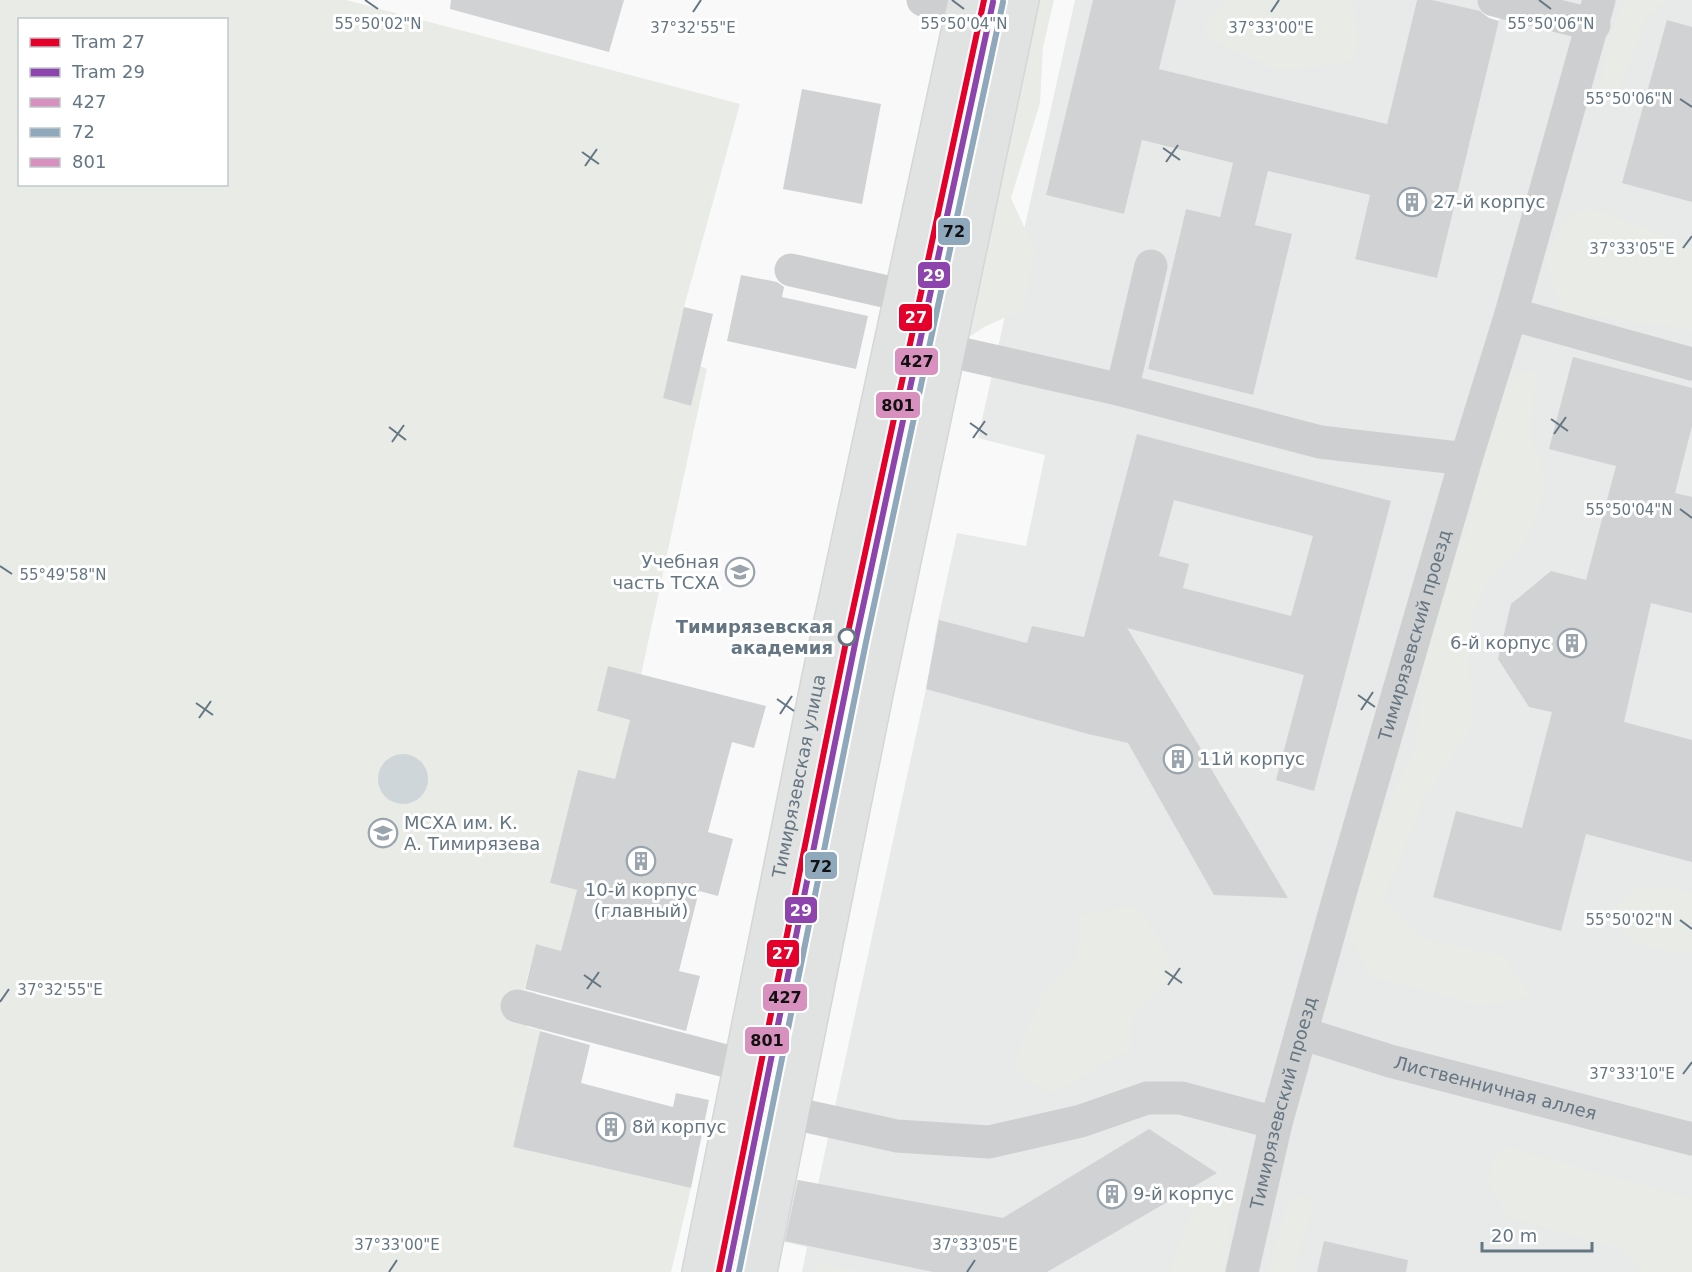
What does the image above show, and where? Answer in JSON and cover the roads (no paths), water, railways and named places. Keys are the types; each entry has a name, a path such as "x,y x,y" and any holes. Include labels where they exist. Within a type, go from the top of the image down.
{"main road":[{"name":"Тимирязевская улица","path":"760,1272 763,1107 741,1065 819,677 1022,0"},
{"name":"Тимирязевская улица","path":"699,1272 763,1107 879,678 919,344 901,295 964,5"}],"street":[{"path":"923,0 964,5"},
{"path":"994,0 919,344 1122,390 1320,442 1466,459"},
{"path":"1494,0 1597,13"},
{"name":"Тимирязевский проезд","path":"1242,1272 1276,1123 1301,1033 1597,13"},
{"path":"1122,390 1151,267"},
{"path":"791,270 901,295"},
{"path":"1511,314 1692,364"},
{"path":"517,1006 741,1065"},
{"name":"Лиственничная аллея","path":"1301,1033 1390,1061 1692,1139"},
{"path":"730,1272 763,1107 897,1136 989,1142 1081,1121 1147,1098 1181,1098 1276,1123"}],"tram line":[{"name":"27","path":"719,1272 847,637 984,0"},
{"name":"29","path":"728,1272 856,639 993,2"}],"place":[{"name":"27-й корпус","path":"1412,202"},
{"name":"Учебная часть ТСХА","path":"740,572"},
{"name":"Тимирязевская академия","path":"847,637"},
{"name":"6-й корпус","path":"1572,643"},
{"name":"11й корпус","path":"1178,759"},
{"name":"МСХА им. К. А. Тимирязева","path":"383,833"},
{"name":"10-й корпус (главный)","path":"641,861"},
{"name":"8й корпус","path":"611,1127"},
{"name":"9-й корпус","path":"1112,1194"}]}
